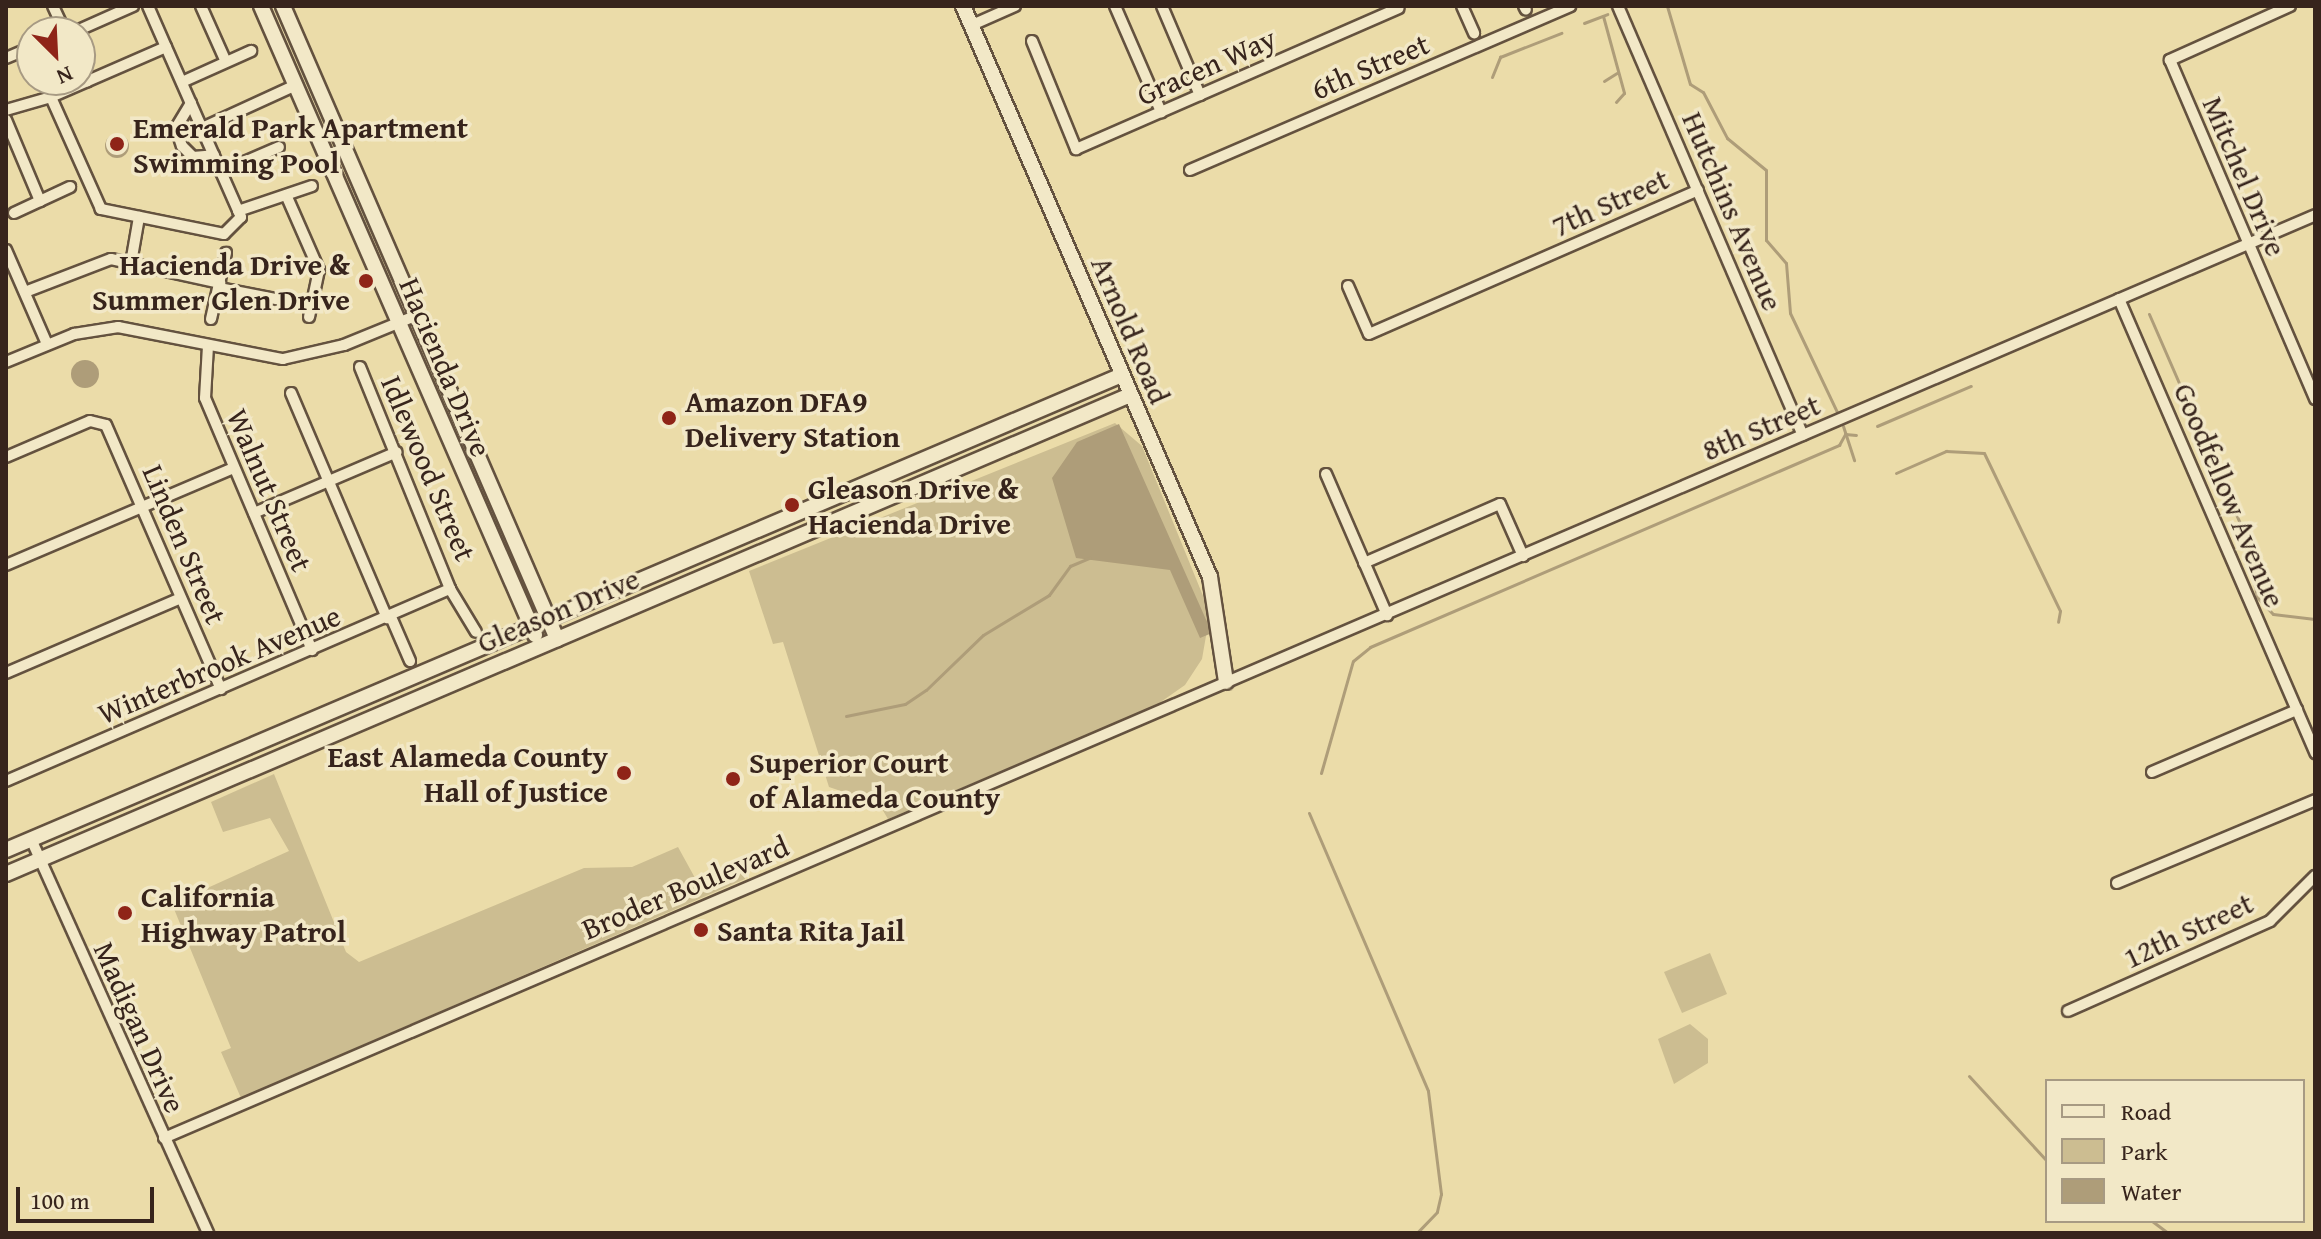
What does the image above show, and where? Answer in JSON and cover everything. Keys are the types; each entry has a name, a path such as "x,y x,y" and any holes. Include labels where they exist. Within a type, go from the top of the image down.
{"main road":[{"name":"Hacienda Drive","path":"261,6 541,646"},
{"name":"Hacienda Drive","path":"283,6 557,639"},
{"name":"Arnold Road","path":"963,6 1210,577 1226,682"},
{"path":"306,108 330,113"},
{"name":"Gleason Drive","path":"6,850 1122,375"},
{"name":"Gleason Drive","path":"6,874 1130,395"}],"street":[{"path":"96,22 133,6"},
{"path":"6,110 51,97 101,209 224,234 237,227 238,211 148,6"},
{"path":"201,6 226,62"},
{"path":"972,25 1015,6"},
{"path":"1115,6 1161,112"},
{"path":"1462,6 1474,33"},
{"name":"6th Street","path":"1190,170 1570,6"},
{"name":"Hutchins Avenue","path":"1618,6 1803,435"},
{"name":"Mitchel Drive","path":"2290,6 2170,60 2315,399"},
{"path":"1166,7 1200,95"},
{"name":"Gracen Way","path":"1032,41 1076,149 1398,8"},
{"path":"96,77 166,47"},
{"path":"182,82 251,51"},
{"path":"202,128 296,85"},
{"path":"191,103 176,128 182,146 193,157 214,155"},
{"path":"6,120 40,201"},
{"path":"221,172 279,147"},
{"path":"238,211 287,197 312,186"},
{"path":"14,213 70,187"},
{"name":"7th Street","path":"1348,286 1369,334 1698,190"},
{"path":"287,197 319,270 309,317"},
{"name":"8th Street","path":"1226,682 2315,215"},
{"path":"131,263 139,217"},
{"path":"6,250 47,344"},
{"path":"211,319 226,253"},
{"path":"25,292 111,259 312,306"},
{"name":"Goodfellow Avenue","path":"2119,299 2297,710"},
{"path":"6,362 47,344 118,327 283,359 417,315"},
{"name":"Walnut Street","path":"208,346 201,383 233,468 312,650"},
{"name":"Idlewood Street","path":"360,367 450,589 476,632"},
{"path":"291,393 410,661"},
{"name":"Linden Street","path":"6,457 99,422 111,432 221,689"},
{"path":"254,513 397,452"},
{"path":"6,565 233,468"},
{"path":"1326,474 1387,615"},
{"path":"1364,563 1500,504 1523,556"},
{"name":"Winterbrook Avenue","path":"6,781 450,589"},
{"path":"6,673 181,598"},
{"name":"Broder Boulevard","path":"164,1138 1226,682"},
{"path":"2152,772 2297,710 2315,753"},
{"path":"2117,883 2315,800"},
{"name":"Madigan Drive","path":"31,839 208,1233"},
{"name":"12th Street","path":"2068,1011 2270,921 2315,876"}],"green space":[{"path":"1115,423 1142,446 1210,613 1202,659 1185,685 1155,706 888,819 879,804 829,787 783,642 773,644 749,571"},
{"path":"274,774 346,952 359,962 584,868 632,867 678,847 700,887 744,868 745,879 241,1098 221,1052 231,1048 172,904 289,851 270,818 223,832 211,802"},
{"path":"1710,953 1727,994 1682,1013 1664,972"},
{"path":"1690,1024 1708,1039 1708,1063 1674,1084 1658,1039"}],"water":[{"name":"Emerald Park Apartment Swimming Pool","path":"117,134 126,137 129,146 126,155 117,158 108,155 105,146 108,137"},
{"path":"85,360 95,364 99,374 95,384 85,388 75,384 71,374 75,364"},
{"path":"1119,424 1212,633 1200,638 1170,570 1076,558 1052,478 1077,442"}],"waterway":[{"path":"1667,6 1690,84 1703,92 1727,138 1766,170 1766,240 1786,263 1790,313 1837,412"},
{"path":"1584,23 1607,14"},
{"path":"1603,16 1624,93 1616,102"},
{"path":"1492,77 1500,57 1561,33"},
{"path":"1604,81 1617,73"},
{"path":"2149,314 2244,532 2257,597 2273,614 2315,619"},
{"path":"1877,426 1971,386"},
{"path":"1843,426 1854,460"},
{"path":"1845,434 1856,435"},
{"path":"1321,773 1353,661 1370,647 1839,445 1845,434"},
{"path":"1896,473 1946,451 1984,453 2060,611 2058,622"},
{"path":"846,716 905,704 926,690 983,635 1049,595 1070,566 1089,558"},
{"path":"1309,813 1428,1091 1441,1194 1437,1212 1417,1233"},
{"path":"1969,1076 2045,1159"},
{"path":"2155,1223 2168,1233"},
{"path":"1343,1233 1366,1233"}],"place":[{"name":"Emerald Park Apartment Swimming Pool","path":"117,144"},
{"name":"Hacienda Drive & Summer Glen Drive","path":"366,281"},
{"name":"Amazon DFA9 Delivery Station","path":"669,418"},
{"name":"Gleason Drive & Hacienda Drive","path":"792,505"},
{"name":"East Alameda County Hall of Justice","path":"624,773"},
{"name":"Superior Court of Alameda County","path":"733,779"},
{"name":"California Highway Patrol","path":"125,913"},
{"name":"Santa Rita Jail","path":"701,930"}]}
